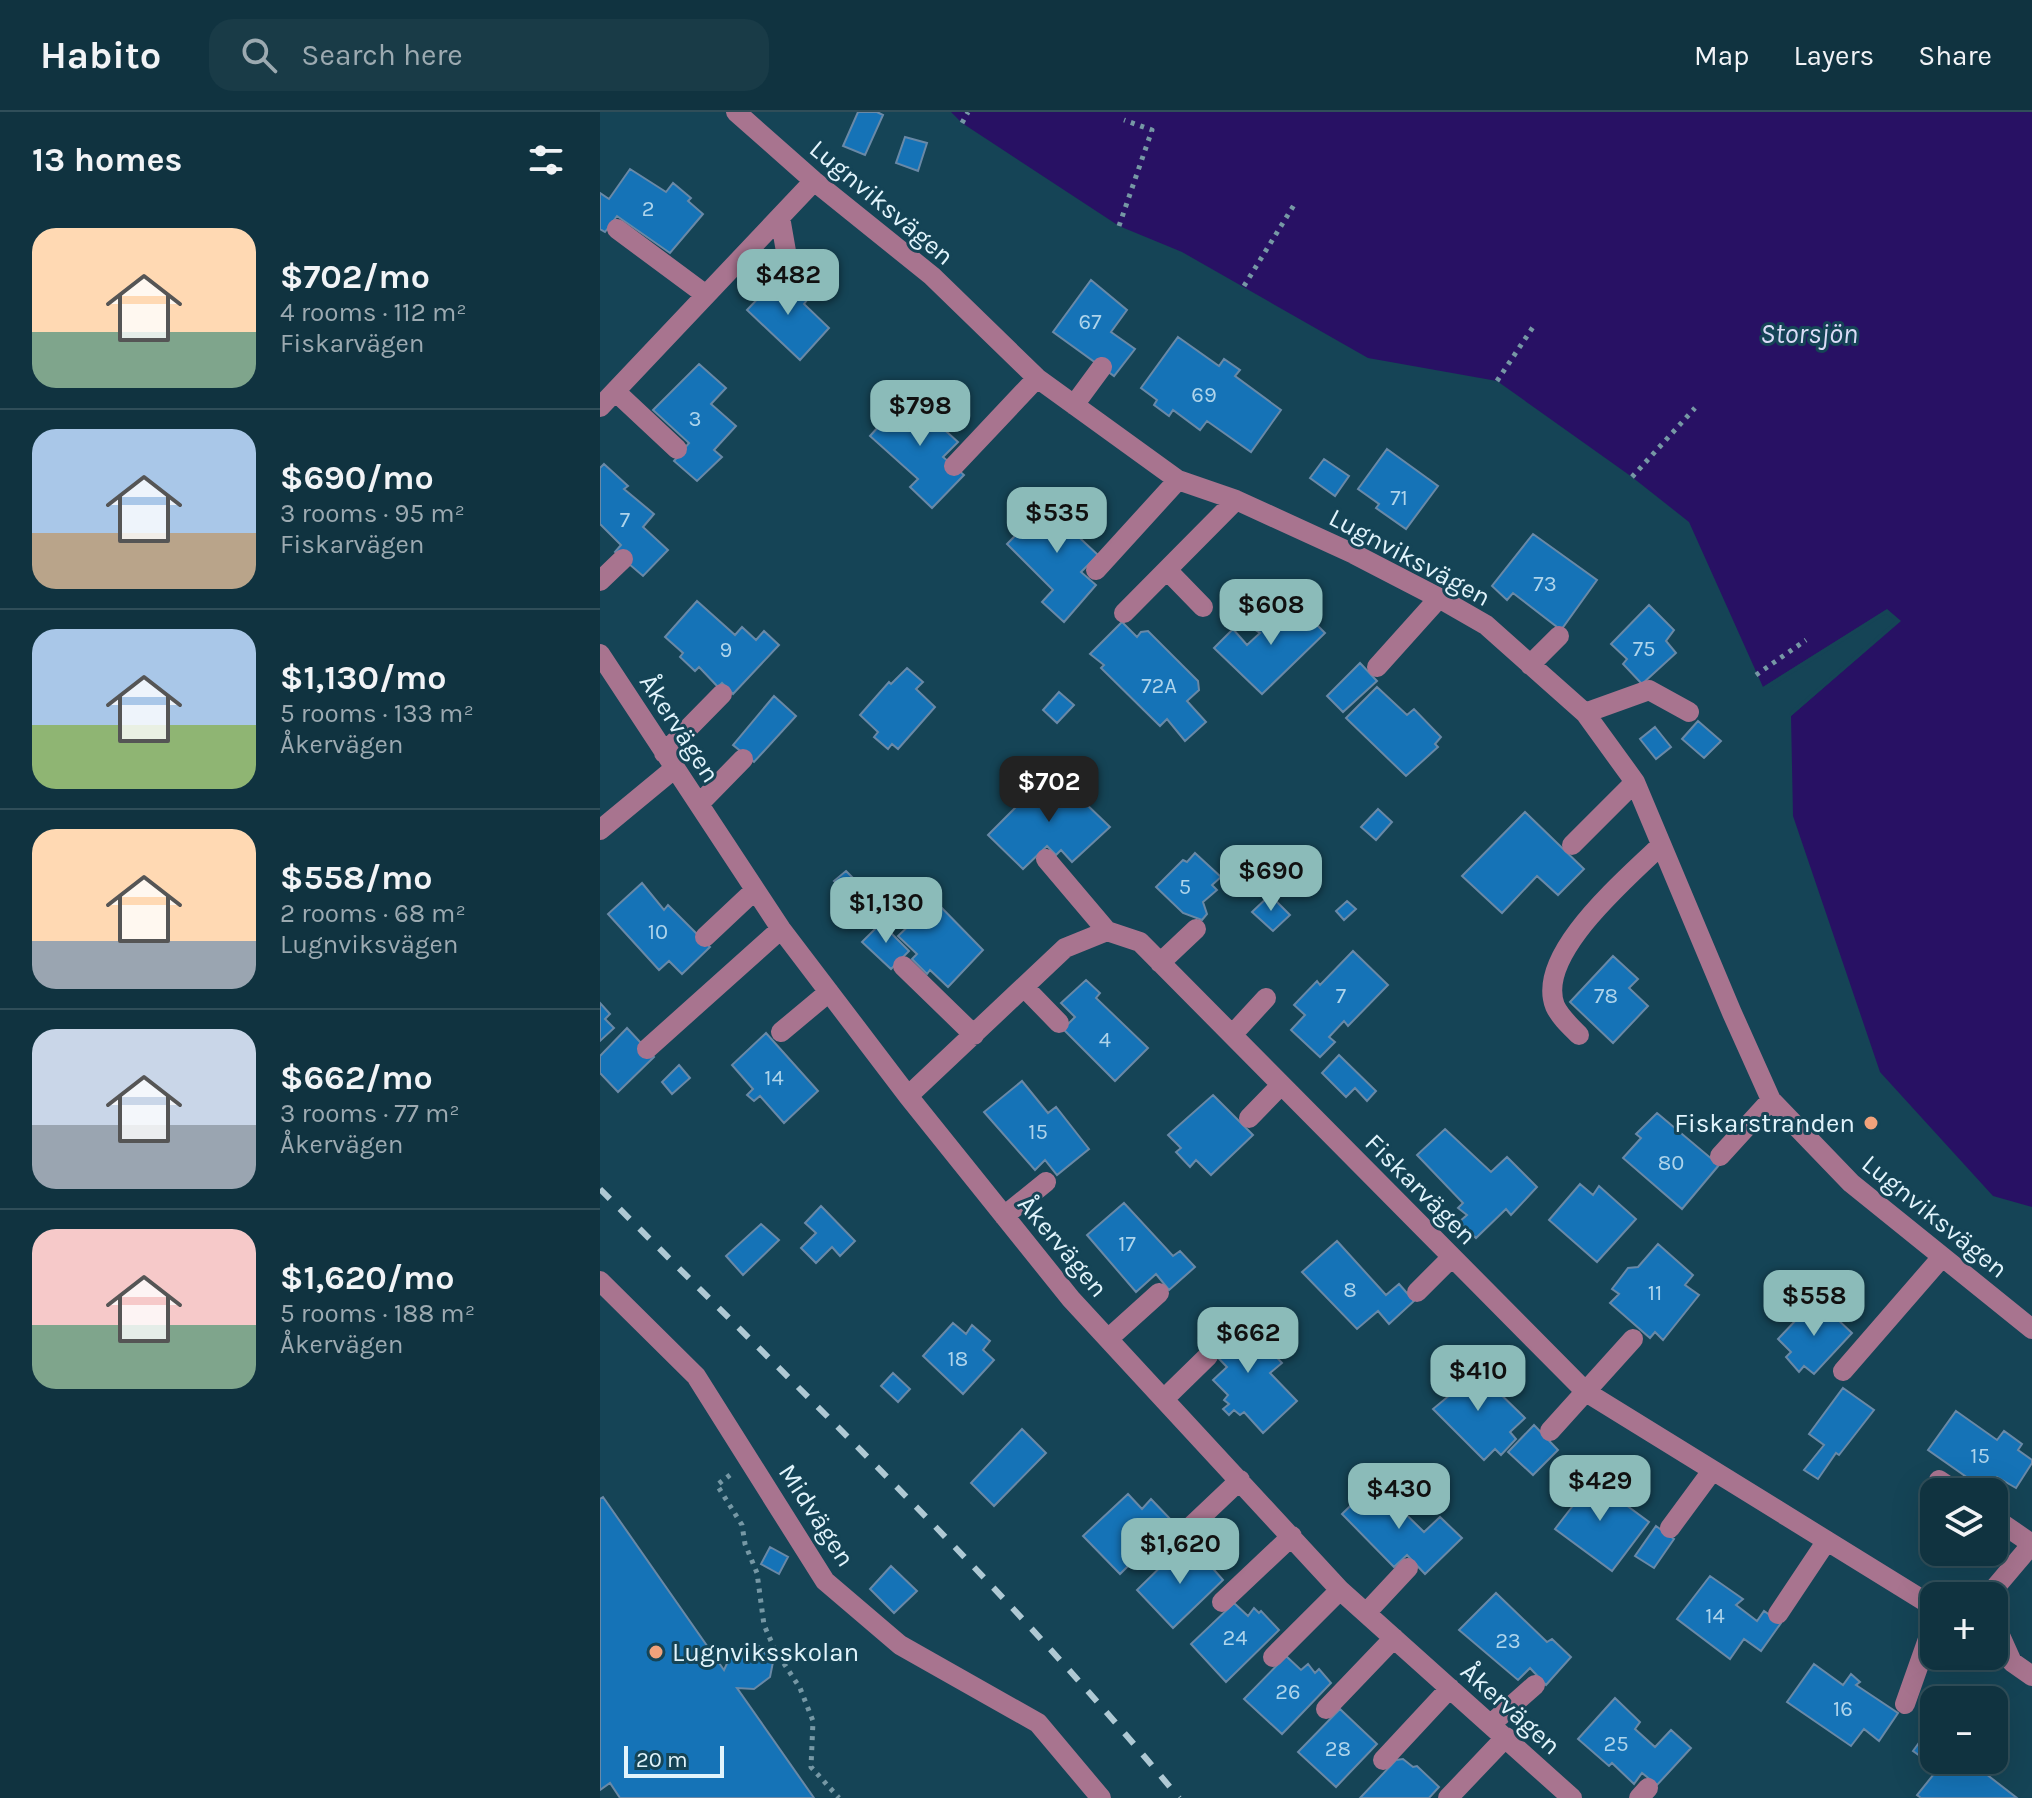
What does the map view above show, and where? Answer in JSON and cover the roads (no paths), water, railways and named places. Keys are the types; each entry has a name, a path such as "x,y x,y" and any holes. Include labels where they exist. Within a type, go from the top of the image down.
{"street":[{"name":"Lugnviksvägen","path":"736,112 814,181 932,276 1037,378 1178,480 1236,500 1354,554 1439,598 1486,625 1585,713 1635,782 1771,1100 1851,1183 2032,1329"},
{"path":"600,407 814,181"},
{"path":"780,217 791,280"},
{"path":"617,229 706,295"},
{"path":"1074,405 1102,367"},
{"path":"954,466 1037,378"},
{"path":"615,391 677,449"},
{"path":"1096,570 1178,480"},
{"path":"1124,613 1236,500"},
{"path":"600,581 623,559"},
{"path":"1167,570 1203,607"},
{"path":"1377,667 1439,598"},
{"path":"1530,665 1559,636"},
{"name":"Åkervägen","path":"600,654 781,929 908,1096 1071,1299 1340,1590 1498,1731 1550,1791 1572,1798"},
{"path":"1585,713 1649,690 1689,712"},
{"path":"600,830 670,761 722,694"},
{"path":"699,804 743,759"},
{"path":"1572,845 1635,782"},
{"path":"1579,1035 1554,1005 1552,981 1560,957 1572,936 1661,845"},
{"path":"908,1096 1065,948 1107,931 1046,859"},
{"path":"705,937 755,890"},
{"path":"647,1049 781,929"},
{"path":"1160,963 1196,929"},
{"name":"Fiskarvägen","path":"1107,931 1140,942 1586,1392 1920,1599"},
{"path":"903,966 974,1035"},
{"path":"1024,987 1059,1023"},
{"path":"781,1032 829,992"},
{"path":"1232,1035 1266,998"},
{"path":"1249,1118 1281,1085"},
{"path":"1720,1156 1771,1100"},
{"path":"1004,1216 1046,1182"},
{"path":"1417,1292 1452,1257"},
{"path":"1843,1371 1942,1257"},
{"name":"Midvägen","path":"600,1281 696,1376 825,1581 900,1645 1038,1723 1101,1798"},
{"path":"1108,1339 1159,1293"},
{"path":"1550,1431 1633,1339"},
{"path":"1164,1399 1208,1356"},
{"path":"1670,1528 1712,1471"},
{"path":"1164,1552 1240,1480"},
{"path":"2000,1582 2032,1544 2008,1528"},
{"path":"1222,1602 1292,1536"},
{"path":"1778,1614 1826,1542"},
{"path":"1366,1613 1408,1568"},
{"path":"1273,1657 1340,1590"},
{"path":"1326,1709 1394,1638"},
{"path":"2008,1653 2012,1662 2032,1676"},
{"path":"1905,1704 1920,1662"},
{"path":"1448,1798 1535,1685"},
{"path":"1383,1760 1450,1688"}],"water":[{"name":"Storsjön","path":"951,112 2032,112 2032,1207 1993,1196 1880,1072 1793,816 1791,716 1900,621 1886,610 1763,687 1689,522 1632,477 1497,381 1368,358 1182,252 1119,226 962,123"}],"railway":[{"path":"600,1189 970,1563 1042,1640 1179,1798"}],"place":[{"name":"Fiskarstranden","path":"1871,1123"},
{"name":"Lugnviksskolan","path":"656,1652"}]}
